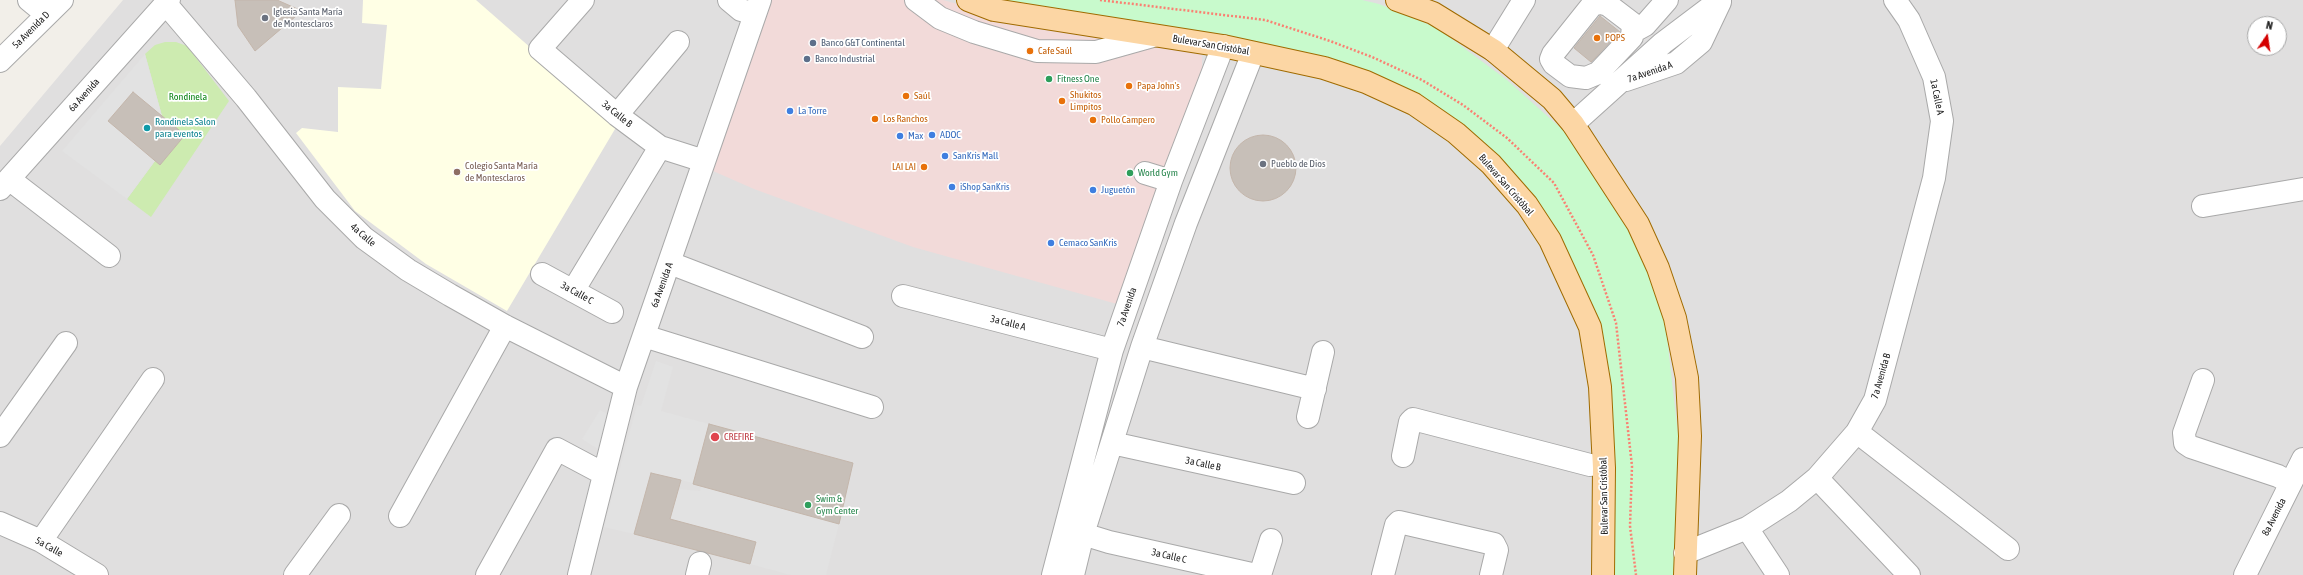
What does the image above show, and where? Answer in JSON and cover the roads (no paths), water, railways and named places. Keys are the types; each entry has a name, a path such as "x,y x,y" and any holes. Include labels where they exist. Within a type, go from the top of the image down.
{"main road":[{"name":"Bulevar San Cristóbal","path":"968,0 994,10 1224,46 1324,68 1366,82 1414,104 1456,133 1491,164 1527,205 1550,240 1590,327 1600,387 1604,524 1603,575"},
{"path":"1397,0 1433,13 1493,50 1552,99 1573,124 1638,224 1658,268 1675,318 1687,378 1690,436 1685,553 1686,575"}],"street":[{"path":"29,0 46,14"},
{"name":"5a Avenida D","path":"0,61 46,14 62,0"},
{"name":"3a Calle B","path":"583,0 540,49 617,115 660,147 704,161"},
{"path":"729,0 741,10 757,7"},
{"path":"916,0 940,18 974,32 1037,51 1096,52 1153,36"},
{"path":"1493,50 1524,0"},
{"path":"1634,31 1645,25 1667,0"},
{"name":"7a Avenida A","path":"1573,124 1618,83 1676,63 1702,42 1720,0"},
{"name":"1a Calle A","path":"1895,0 1909,20 1934,77 1942,121 1934,178"},
{"name":"6a Avenida","path":"4,184 167,2"},
{"name":"4a Calle","path":"167,2 241,92 325,199 364,238 408,270 505,326 626,387"},
{"path":"1534,84 1553,54 1593,4 1613,2 1633,24 1634,31 1632,37 1598,73 1586,78 1570,76 1554,64 1551,59"},
{"name":"6a Avenida A","path":"579,575 626,387 757,7"},
{"path":"617,115 678,42"},
{"name":"7a Avenida","path":"1053,575 1112,350 1171,181 1224,46"},
{"path":"1073,575 1083,534 1142,347 1186,223 1253,53"},
{"path":"1552,99 1570,76"},
{"path":"573,291 660,147"},
{"path":"1145,173 1171,181"},
{"name":"7a Avenida B","path":"1685,553 1722,540 1747,528 1789,501 1817,478 1858,432 1876,400 1934,178"},
{"path":"4,184 109,256"},
{"path":"2203,206 2303,189"},
{"path":"1159,214 1186,223"},
{"path":"670,263 862,337"},
{"name":"3a Calle C","path":"542,274 612,312"},
{"name":"3a Calle A","path":"903,296 1112,350"},
{"path":"400,516 505,326"},
{"path":"644,336 872,407"},
{"path":"0,436 66,343"},
{"path":"1142,347 1315,389"},
{"path":"1308,417 1323,352"},
{"path":"41,541 153,379"},
{"path":"2203,380 2184,433 2185,443 2191,448 2278,476 2291,483"},
{"path":"1601,408 1594,431 1590,465 1591,476 1604,524"},
{"path":"1403,456 1410,422 1413,419 1590,465"},
{"path":"1858,432 2008,549"},
{"name":"3a Calle B","path":"1112,443 1294,483"},
{"path":"487,575 557,449 604,474"},
{"name":"8a Avenida","path":"2245,575 2303,459"},
{"path":"1817,478 1909,575"},
{"path":"295,575 339,515"},
{"path":"1382,575 1396,525 1399,522 1494,544 1497,550 1491,575"},
{"name":"5a Calle","path":"0,523 41,541 97,575"},
{"path":"1747,528 1778,575"},
{"name":"3a Calle C","path":"1083,534 1109,542 1256,575"},
{"path":"1260,575 1271,540"}],"place":[{"name":"Iglesia Santa María de Montesclaros","path":"265,18"},
{"name":"POPS","path":"1597,38"},
{"name":"Banco G&T Continental","path":"813,43"},
{"name":"Cafe Saúl","path":"1030,51"},
{"name":"Banco Industrial","path":"807,59"},
{"name":"Fitness One","path":"1049,79"},
{"name":"Papa John's","path":"1129,86"},
{"name":"Saúl","path":"906,96"},
{"name":"Shukitos Limpitos","path":"1062,101"},
{"name":"La Torre","path":"790,111"},
{"name":"Los Ranchos","path":"875,119"},
{"name":"Pollo Campero","path":"1093,120"},
{"name":"Rondinela Salon para eventos","path":"147,128"},
{"name":"ADOC","path":"932,135"},
{"name":"Max","path":"900,136"},
{"name":"SanKris Mall","path":"945,156"},
{"name":"Pueblo de Dios","path":"1263,164"},
{"name":"LAI LAI","path":"924,167"},
{"name":"Colegio Santa María de Montesclaros","path":"457,172"},
{"name":"World Gym","path":"1130,173"},
{"name":"iShop SanKris","path":"952,187"},
{"name":"Juguetón","path":"1093,190"},
{"name":"Cemaco SanKris","path":"1051,243"},
{"name":"CREFIRE","path":"715,437"},
{"name":"Swim & Gym Center","path":"808,505"}],"park label":[{"name":"Rondinela","path":"188,97"}]}
